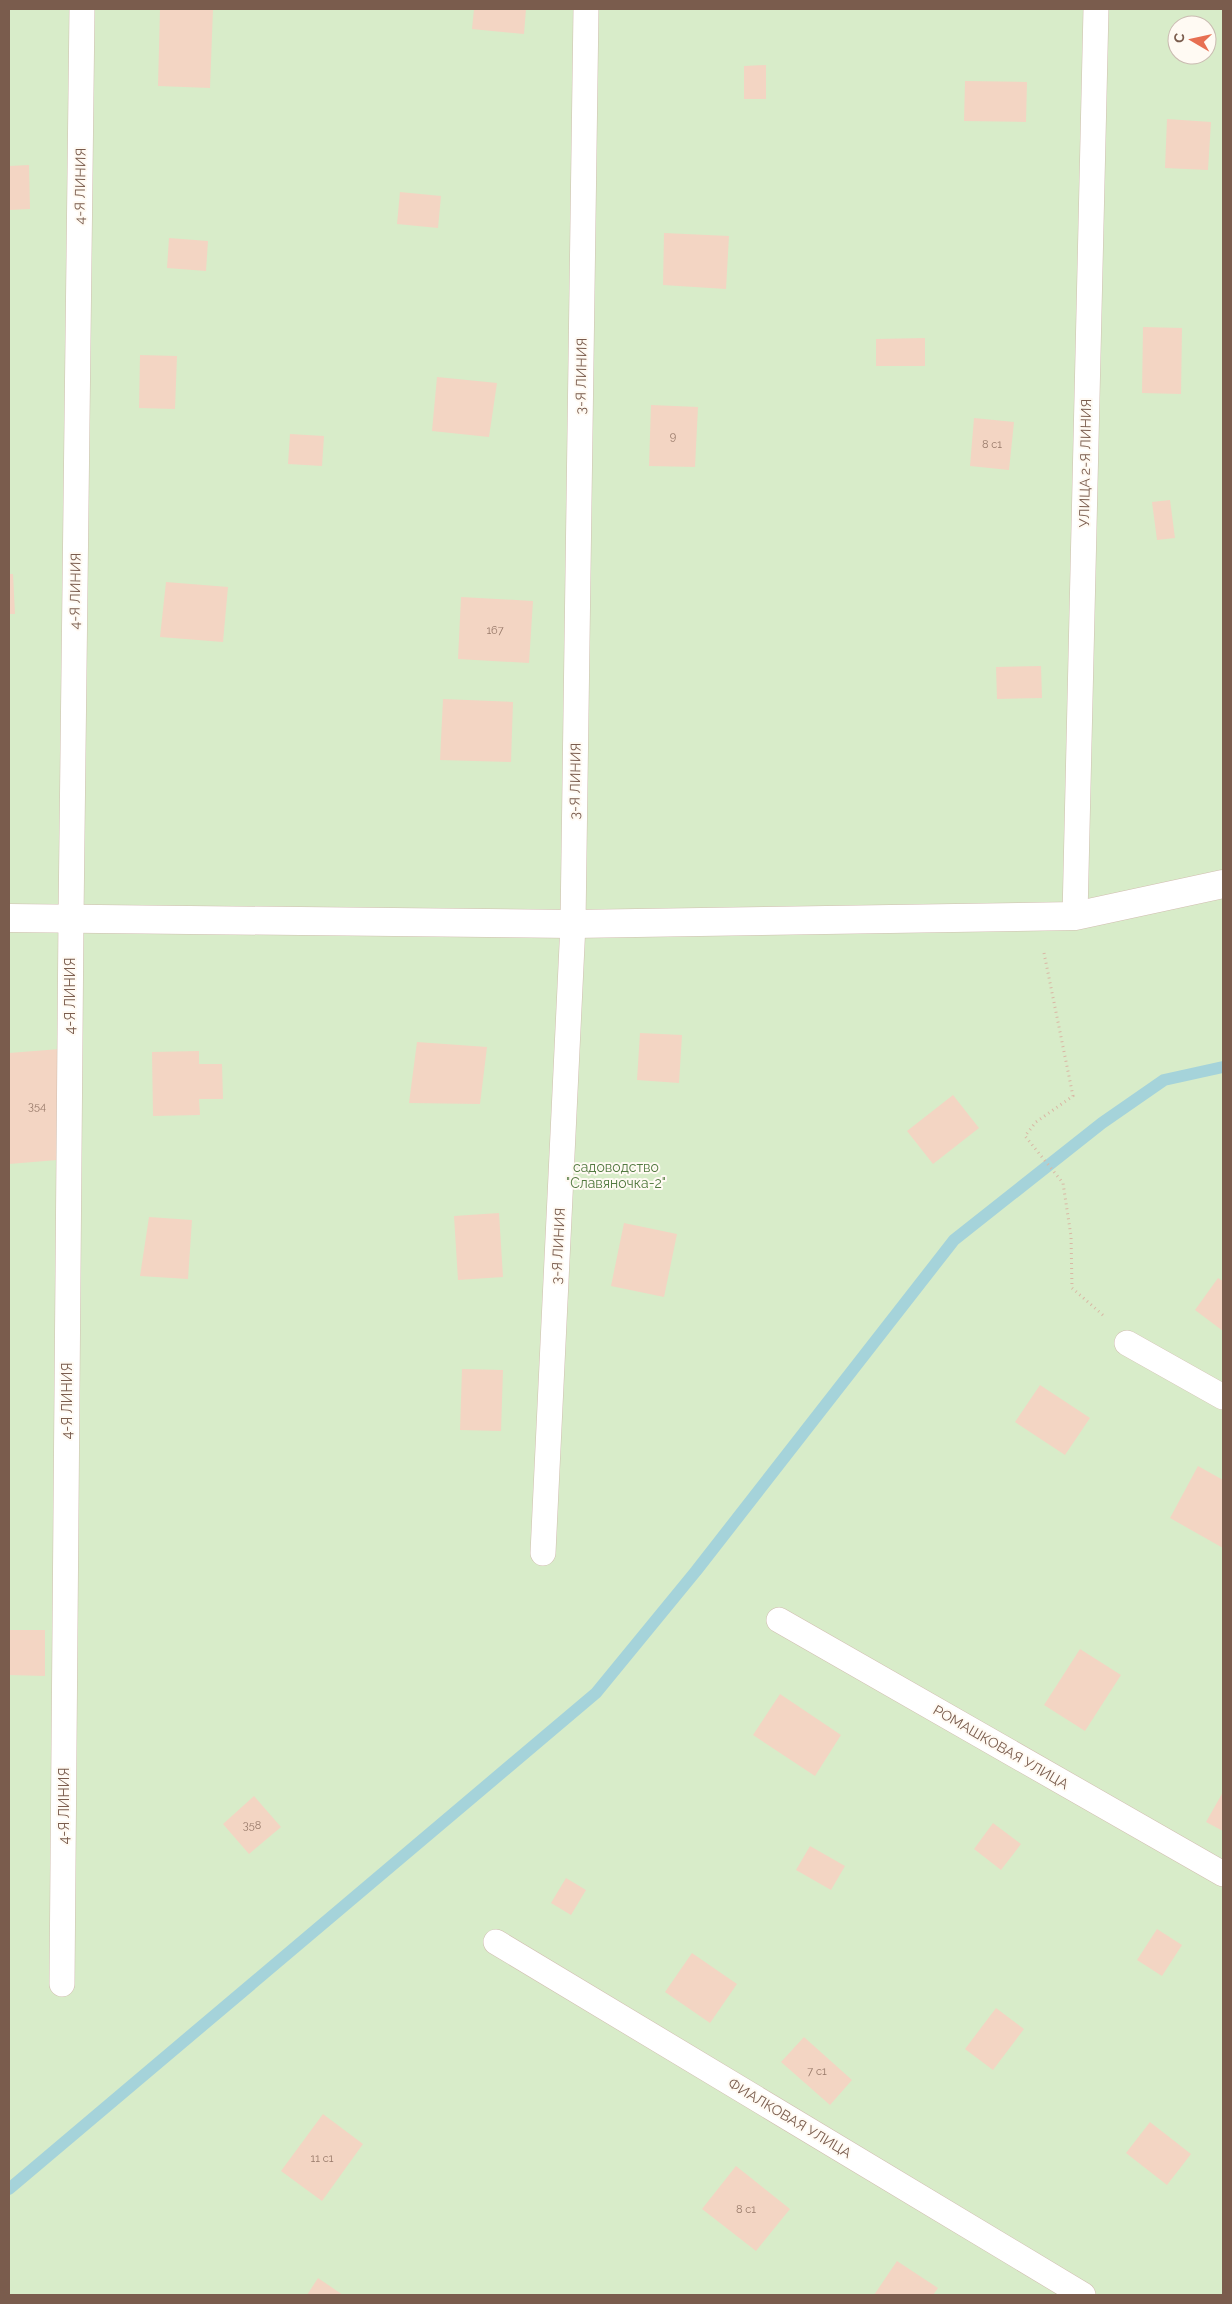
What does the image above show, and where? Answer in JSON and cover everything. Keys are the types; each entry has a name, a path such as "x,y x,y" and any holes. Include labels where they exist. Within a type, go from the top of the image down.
{"street":[{"path":"9,918 574,924 1075,916 1223,884"}],"lane":[{"name":"4-Я ЛИНИЯ","path":"62,1984 71,918 82,9"},
{"name":"3-Я ЛИНИЯ","path":"543,1553 574,924 586,9"},
{"name":"УЛИЦА 2-Я ЛИНИЯ","path":"1075,916 1096,9"},
{"path":"1128,1343 1223,1396"},
{"name":"РОМАШКОВАЯ УЛИЦА","path":"779,1620 1223,1874"},
{"name":"ФИАЛКОВАЯ УЛИЦА","path":"496,1942 1083,2295"}],"path":[{"path":"1020,917 1044,949 1074,1096 1036,1122 1025,1136 1063,1183 1071,1236 1072,1288 1098,1310 1128,1343"}],"green space":[{"name":"садоводство \"Славяночка-2\"","path":"9,9 1223,9 1223,2295 9,2295"}],"building":[{"path":"160,9 213,9 210,88 158,86"},
{"path":"474,9 526,9 524,34 472,29"},
{"path":"766,65 766,99 744,99 744,66"},
{"path":"965,81 1027,82 1026,122 964,121"},
{"path":"1167,119 1211,122 1208,170 1165,168"},
{"path":"29,165 30,209 9,210 9,166"},
{"path":"400,192 441,196 438,228 397,224"},
{"path":"664,233 729,236 726,289 663,285"},
{"path":"169,238 208,241 206,271 167,268"},
{"path":"1143,327 1182,328 1181,394 1142,393"},
{"path":"925,338 925,366 876,366 876,339"},
{"path":"140,355 177,356 175,409 139,408"},
{"path":"437,377 497,383 489,437 432,431"},
{"path":"651,405 698,407 695,467 649,466"},
{"path":"974,418 1014,422 1009,470 970,466"},
{"path":"290,434 324,436 322,466 288,464"},
{"path":"1170,500 1175,538 1157,540 1152,502"},
{"path":"9,574 13,574 15,614 9,614"},
{"path":"166,582 228,587 223,642 160,637"},
{"path":"461,597 533,601 529,663 458,659"},
{"path":"1041,666 1042,698 997,699 996,667"},
{"path":"443,699 513,702 511,762 440,760"},
{"path":"640,1033 682,1035 679,1083 637,1080"},
{"path":"417,1042 487,1047 480,1104 409,1103"},
{"path":"60,1049 69,1159 9,1164 9,1053"},
{"path":"199,1051 199,1064 222,1064 223,1099 199,1099 200,1115 153,1116 152,1052"},
{"path":"953,1095 979,1128 933,1164 907,1131"},
{"path":"499,1213 503,1277 458,1280 454,1216"},
{"path":"149,1217 192,1220 188,1279 140,1276"},
{"path":"624,1223 677,1234 664,1297 611,1286"},
{"path":"1218,1278 1223,1281 1223,1331 1195,1310"},
{"path":"462,1369 503,1370 501,1431 460,1430"},
{"path":"1040,1385 1090,1418 1065,1455 1015,1422"},
{"path":"1198,1466 1223,1480 1223,1548 1170,1518"},
{"path":"9,1630 45,1630 45,1676 9,1675"},
{"path":"1080,1649 1121,1675 1085,1731 1044,1705"},
{"path":"780,1694 841,1735 815,1776 753,1735"},
{"path":"1223,1792 1223,1831 1206,1822"},
{"path":"254,1796 281,1827 249,1854 223,1824"},
{"path":"993,1823 1021,1844 1001,1870 974,1849"},
{"path":"810,1846 845,1866 831,1890 796,1870"},
{"path":"566,1878 586,1890 571,1915 551,1903"},
{"path":"1157,1929 1182,1945 1162,1976 1137,1960"},
{"path":"692,1953 737,1984 710,2023 665,1992"},
{"path":"996,2008 1024,2029 993,2070 965,2049"},
{"path":"804,2037 852,2080 830,2105 781,2062"},
{"path":"323,2114 363,2144 322,2201 281,2171"},
{"path":"1150,2122 1191,2154 1167,2185 1126,2153"},
{"path":"736,2166 790,2209 756,2251 702,2209"},
{"path":"897,2261 938,2288 933,2295 874,2295"},
{"path":"318,2278 343,2295 307,2295"}],"waterway":[{"path":"9,2189 596,1693 696,1571 954,1240 1102,1123 1164,1080 1223,1067"}]}
